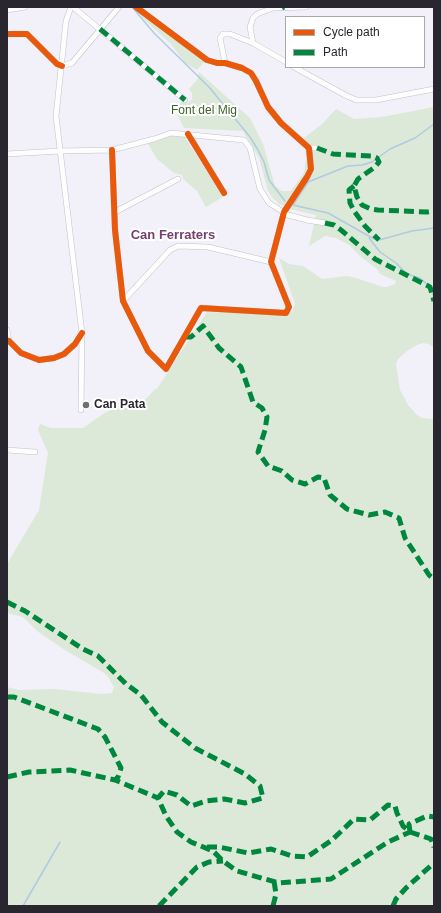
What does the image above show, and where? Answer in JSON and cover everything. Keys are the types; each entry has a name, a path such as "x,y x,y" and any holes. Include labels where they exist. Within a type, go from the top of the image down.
{"street":[{"path":"7,10 25,7"},
{"path":"81,410 82,333 56,116 66,21 72,7 185,100"},
{"path":"7,34 27,34 57,64 62,66 72,63 119,7"},
{"path":"136,7 207,60 225,62 251,73 268,107 277,118 294,136 310,148 317,148"},
{"path":"253,43 250,27 253,18 257,14 274,8 306,7"},
{"path":"225,62 220,38 223,34 230,34 253,43 285,61"},
{"path":"296,68 356,100 376,100 434,89"},
{"path":"7,154 112,150 171,133 244,140 250,148 260,189 270,203 284,212 300,218 326,223"},
{"path":"188,134 224,193"},
{"path":"112,150 115,230 123,301 148,352 166,369 201,308 286,313 289,308 272,262 284,212 308,177 311,169 310,148"},
{"path":"115,212 178,179"},
{"path":"123,301 170,250 178,246 208,246 272,262"},
{"path":"7,330 8,344 21,354 39,360 54,358 64,354 75,344 82,333"},
{"path":"7,450 35,452"}],"green space":[{"path":"131,7 135,7 206,60 197,70 185,63 171,44"},
{"name":"Font del Mig","path":"199,72 250,118 263,144 275,186 282,191 291,191 304,173 306,159 304,138 321,125 336,109 354,119 382,117 434,107 434,348 429,344 423,343 417,345 398,359 396,364 400,390 408,405 417,415 422,418 434,419 434,906 7,906 7,687 19,690 54,689 101,694 112,693 114,687 104,673 65,650 37,631 23,617 7,613 7,564 39,510 48,453 38,430 40,424 51,428 83,428 106,412 117,408 128,408 144,400 155,389 157,389 207,312 283,315 284,311 292,312 295,304 279,258 289,264 303,266 322,279 347,276 383,287 395,284 396,281 380,274 377,269 361,257 349,245 336,238 325,236 309,246 316,215 294,210 279,204 272,197 268,191 259,158 243,131 184,128 177,114 178,106 181,102 187,103 192,100 192,93 189,89 197,80"},
{"name":"Can Ferraters","path":"172,136 185,137 223,197 206,207 197,191 183,179 182,175 174,173 157,159 148,144"}],"waterway":[{"path":"132,7 154,33 209,87 250,137 264,162 269,180 285,201"},
{"path":"293,205 308,182 348,166 362,165 372,162 390,149 415,138 434,124"},
{"path":"293,205 328,213 374,239 379,240 412,231 434,228"},
{"path":"369,238 380,252 396,263 407,274 420,278 430,287 434,297"},
{"path":"23,906 60,842"}],"marked path":[{"path":"100,29 185,100"},
{"path":"317,148 333,154 372,156 377,158 379,162 375,167 358,179 354,186 357,197 362,205 378,210 434,211"},
{"path":"354,186 349,190 350,203 365,226 379,240"},
{"path":"325,223 334,225 341,230 375,259 430,287 434,301"},
{"path":"185,337 191,337 203,326 219,348 241,367 253,402 262,408 267,417 265,430 258,452 268,466 282,471 292,480 305,484 318,477 324,478 330,495 347,509 369,515 385,512 399,518 405,538 429,575 434,579"},
{"path":"7,602 25,611 83,649 98,656 126,684 141,695 162,722 195,748 245,774 260,786 263,798 245,803 224,799 206,801 191,806 177,795 164,791 158,798 166,816 177,832 191,842 213,851 223,861 237,871 279,883 331,879 388,842 410,832"},
{"path":"7,697 14,697 98,729 105,737 121,768 118,777 115,780"},
{"path":"7,777 29,772 70,770 115,780 158,798"},
{"path":"207,847 219,847 248,853 271,849 292,856 307,857 332,840 354,819 370,820 388,805 395,806 403,826 410,832 431,839 434,847"},
{"path":"410,832 409,824 427,816 434,817"},
{"path":"159,906 197,867 209,862 223,861"},
{"path":"393,906 396,899 407,887 434,863"},
{"path":"273,906 276,894 274,881"}],"cycle path":[{"path":"112,150 115,230 123,301 148,351 166,369 201,308 286,313 289,307 271,262 284,212 311,169 309,148 281,123 268,107 251,73 242,68 207,60 136,7"},
{"path":"7,34 27,34 57,64 62,66"},
{"path":"188,134 224,193"},
{"path":"9,341 21,353 39,360 54,358 64,354 75,344 82,333"}],"place":[{"name":"Can Pata","path":"86,405"}],"district":[{"name":"Can Ferraters","path":"173,235"}]}
